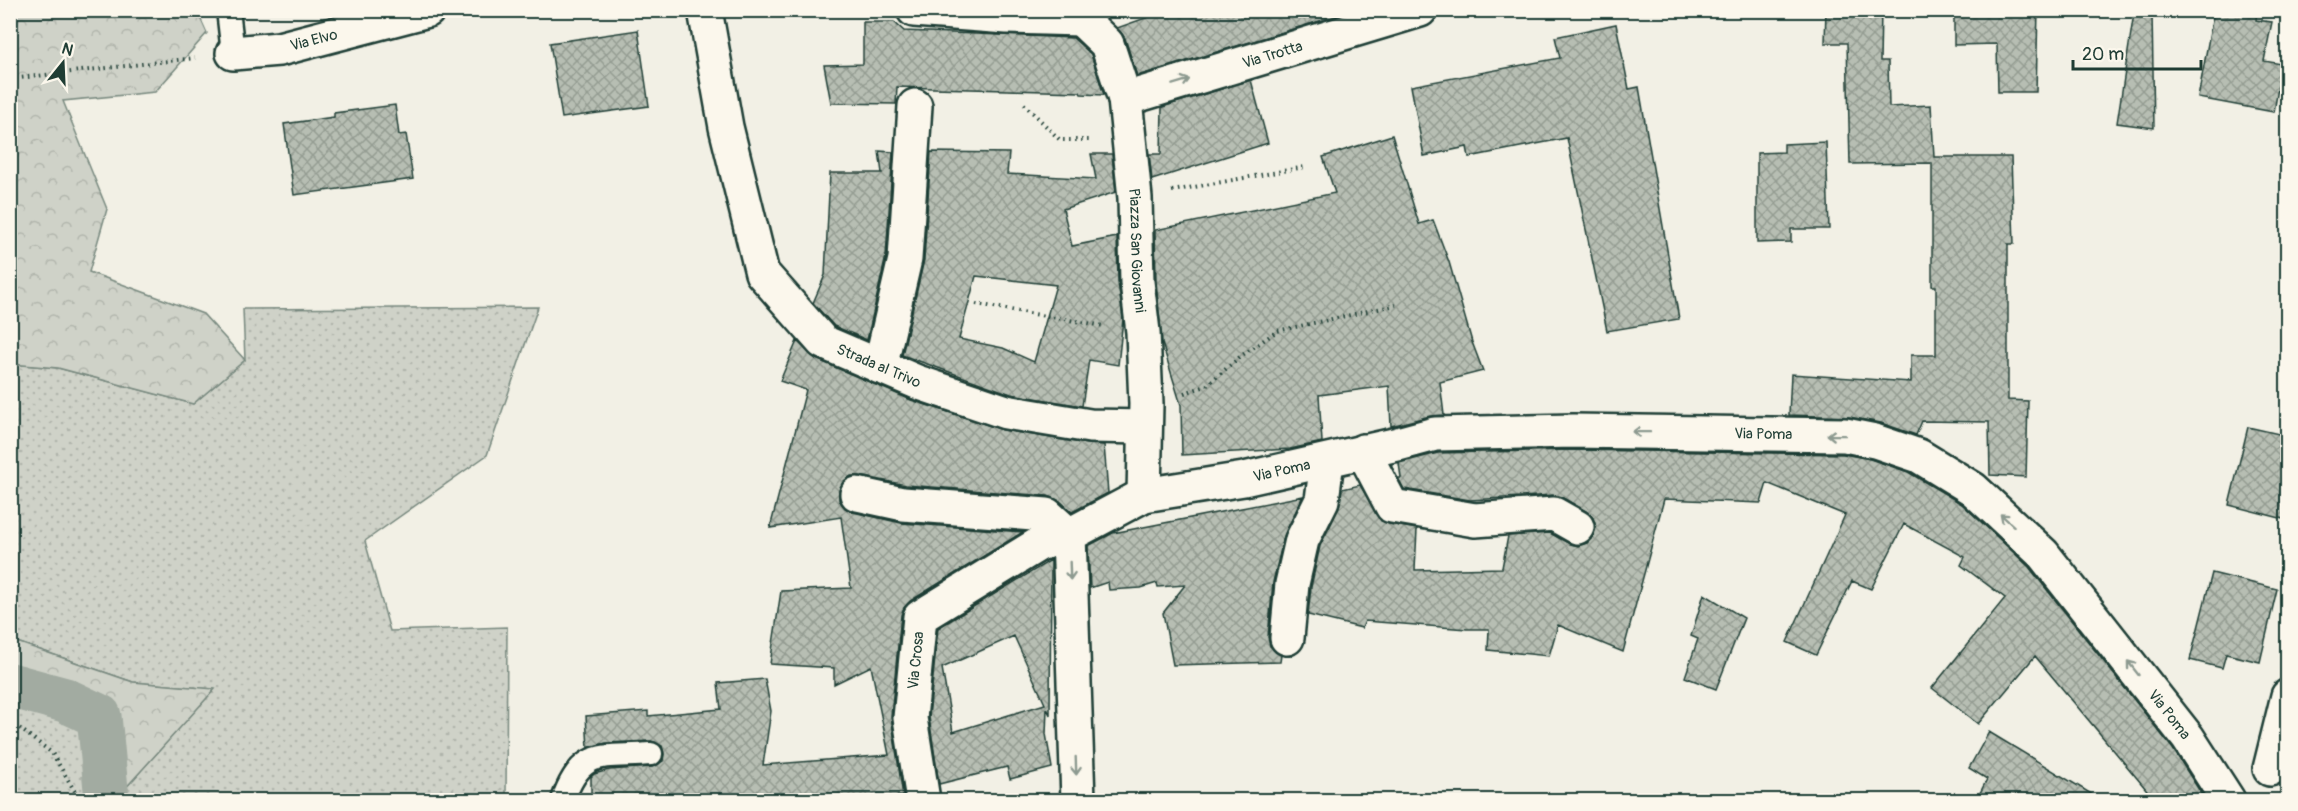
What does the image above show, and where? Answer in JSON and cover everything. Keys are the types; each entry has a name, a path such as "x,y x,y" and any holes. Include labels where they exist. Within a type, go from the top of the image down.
{"street":[{"name":"Via Elvo","path":"233,53 279,49 428,10"},
{"name":"Strada al Trivo","path":"705,10 726,127 762,273 823,342 880,367 1006,412 1089,426 1145,416"},
{"path":"914,10 1007,17 1076,13"},
{"name":"Via Trotta","path":"1125,99 1420,10"},
{"name":"Piazza San Giovanni","path":"1076,13 1107,44 1125,99 1136,198 1137,282 1143,332 1144,495"},
{"path":"880,367 905,259 915,106"},
{"name":"Via Poma","path":"1144,495 1244,479 1435,434 1574,431 1845,435 1875,441 1919,456 1973,489 2043,554 2188,738 2228,801"},
{"path":"1363,451 1392,506 1475,520 1554,514 1577,526"},
{"path":"1287,638 1292,584 1302,540 1322,500 1327,461"},
{"path":"857,494 903,504 1047,515 1069,535 1078,801"},
{"name":"Via Crosa","path":"923,801 910,718 920,617 1039,544 1069,535 1144,495"},
{"path":"2270,769 2288,696"}],"lane":[{"path":"228,10 233,53"},
{"path":"563,801 571,779 581,765 592,758 651,754"}],"path":[{"path":"10,79 233,53"},
{"path":"1024,104 1060,140 1089,140"},
{"path":"1136,198 1305,167"},
{"path":"976,304 1143,332"},
{"path":"1145,416 1206,386 1241,356 1277,331 1396,305"},
{"path":"10,721 52,753 80,801"}],"green space":[{"path":"10,11 197,11 207,33 155,92 63,101 107,209 89,272 203,314 245,360 193,404 58,368 11,364"},
{"path":"538,307 487,455 365,541 390,631 507,627 506,800 126,800 122,792 214,689 133,682 11,640 11,364 58,368 193,404 245,360 243,309"},
{"path":"11,640 133,682 215,689 122,792 106,711 11,677"},
{"path":"11,698 84,719 107,800 11,800"}],"building":[{"path":"1168,10 1339,10 1340,15 1137,76 1125,38 1117,28"},
{"path":"1826,10 1881,10 1880,61 1888,61 1889,107 1931,105 1934,157 2011,157 2014,244 2008,244 2008,400 2028,401 2026,477 1990,475 1989,422 1922,421 1916,435 1881,423 1849,417 1789,415 1791,374 1911,382 1911,355 1936,355 1936,286 1932,286 1932,163 1850,164 1847,43 1825,43"},
{"path":"1954,10 2038,10 2036,92 1998,92 1997,44 1954,45"},
{"path":"2214,10 2257,10 2256,20 2272,22 2264,61 2282,64 2274,112 2198,98"},
{"path":"2134,13 2152,14 2154,128 2117,123"},
{"path":"863,22 894,22 904,31 1073,38 1091,54 1104,95 1081,94 1080,92 897,87 896,104 831,103 824,65 863,64"},
{"path":"1616,24 1629,89 1639,87 1679,319 1607,331 1567,138 1469,157 1467,147 1424,156 1411,86 1560,58 1555,37"},
{"path":"638,30 649,106 562,118 550,43"},
{"path":"1251,80 1268,143 1152,180 1149,154 1161,154 1162,107"},
{"path":"395,105 399,135 406,134 413,179 294,195 284,124 334,117 334,113"},
{"path":"1392,135 1419,224 1433,220 1449,262 1472,342 1483,371 1440,382 1444,415 1430,416 1391,426 1389,386 1319,395 1322,442 1290,449 1182,455 1181,405 1162,343 1156,281 1155,230 1335,193 1323,157"},
{"path":"1826,142 1829,229 1791,229 1791,242 1757,243 1757,153 1784,152 1784,144"},
{"path":"879,151 893,152 886,256 867,340 834,326 813,303 825,275 830,173 882,173"},
{"path":"931,152 1009,153 1007,174 1096,179 1091,154 1112,154 1116,192 1063,209 1072,246 1117,237 1118,282 1123,319 1118,365 1089,360 1082,406 1011,394 902,355 924,260","holes":["976,276 1056,285 1034,362 1003,348 959,339"]},
{"path":"797,341 816,359 911,400 1003,430 1104,445 1108,493 1072,512 1060,501 1048,496 906,485 860,476 851,476 843,482 839,491 839,500 845,508 853,512 901,523 1023,532 910,601 904,608 901,615 891,716 903,796 879,797 879,801 591,801 591,777 594,774 609,770 652,767 663,761 664,754 662,746 651,741 606,743 588,748 586,716 648,711 648,716 721,709 718,683 765,679 771,711 763,765 889,755 871,666 834,684 834,668 770,664 781,591 851,588 841,517 770,528 806,390 780,381"},
{"path":"2248,427 2288,436 2288,520 2229,505"},
{"path":"1573,450 1843,454 1870,459 1908,472 1962,504 2029,567 2173,749 2206,801 2156,801 2035,656 1978,724 1932,688 2005,598 1961,565 1965,557 1904,524 1871,589 1852,581 1816,655 1787,642 1845,515 1767,483 1761,503 1664,499 1623,652 1558,625 1549,656 1488,650 1489,629 1365,621 1362,628 1308,615 1311,587 1320,546 1339,508 1342,489 1360,485 1381,521 1417,529 1415,570 1502,568 1508,536 1550,533 1578,546 1587,543 1593,537 1596,527 1593,518 1586,511 1553,495 1470,500 1404,489 1398,478 1401,478 1399,463 1438,453"},
{"path":"1303,496 1284,536 1273,582 1268,637 1270,646 1281,655 1280,662 1173,665 1163,613 1185,585 1158,587 1157,583 1141,588 1109,590 1108,582 1090,588 1088,546 1113,533"},
{"path":"1051,560 1050,715 1047,708 1046,734 1052,768 1010,779 1007,767 939,784 929,717 938,628","holes":["1014,636 1045,704 953,732 942,668"]},
{"path":"2212,573 2277,589 2260,662 2226,654 2222,668 2190,660"},
{"path":"1704,594 1744,618 1716,689 1685,677 1698,639 1691,636"},
{"path":"1989,732 2103,801 1976,801 1987,779 1969,768"}],"waterway":[{"path":"10,685 65,700 99,716 107,800"}]}
